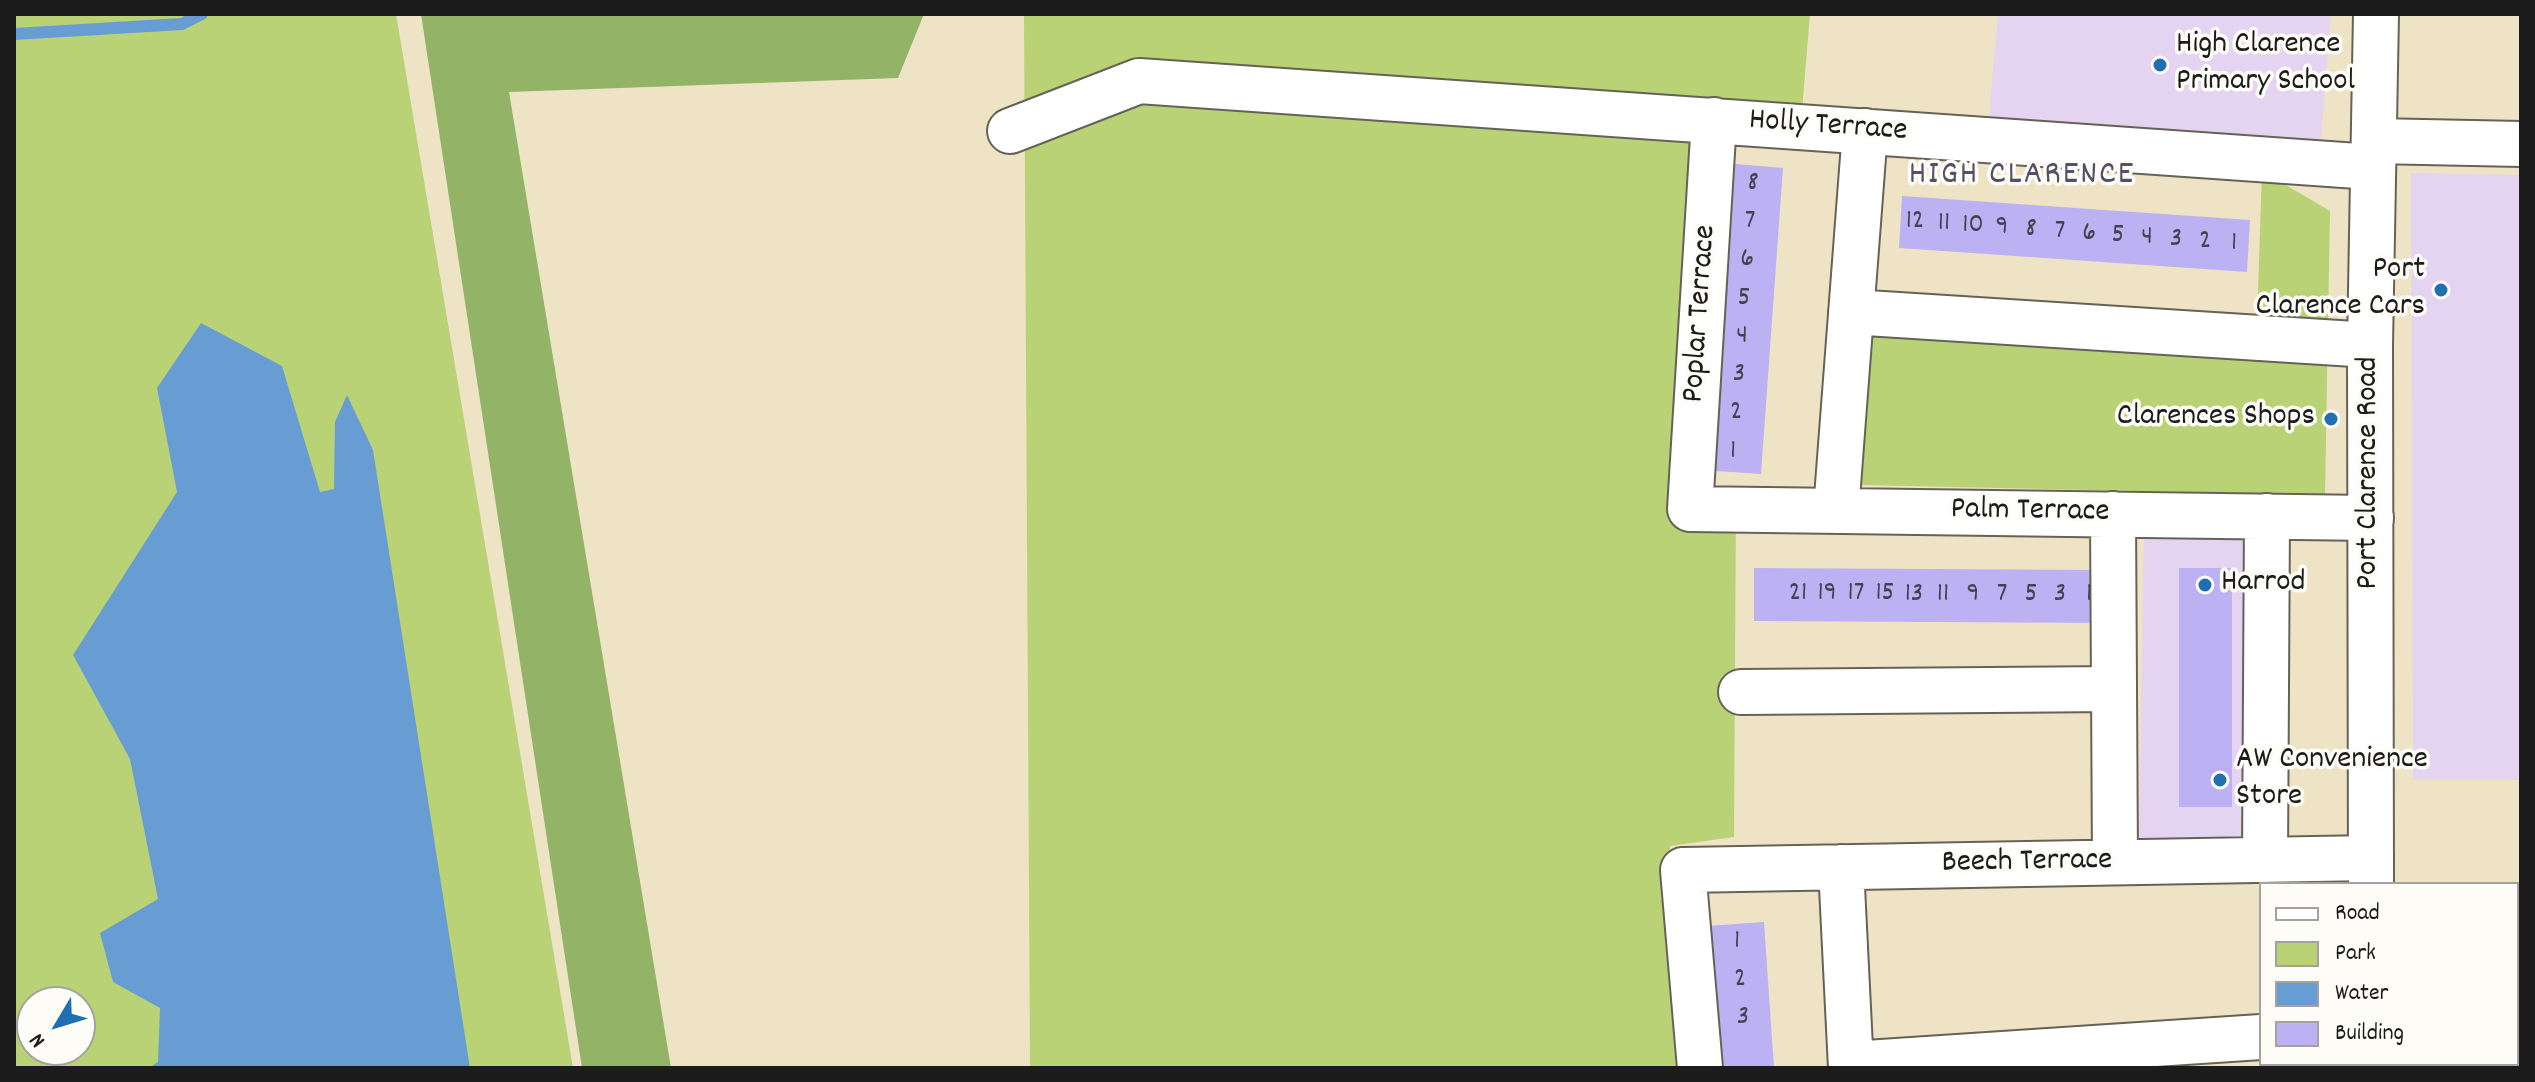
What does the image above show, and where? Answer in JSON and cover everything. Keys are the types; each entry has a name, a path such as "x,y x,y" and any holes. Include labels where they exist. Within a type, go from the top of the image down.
{"street":[{"name":"Port Clarence Road","path":"2371,871 2370,345 2376,14"},
{"name":"Holly Terrace","path":"1010,131 1139,81 1865,131 2373,154 2521,144"},
{"name":"Poplar Terrace","path":"1690,509 1714,120"},
{"path":"1836,511 1865,131"},
{"path":"1851,312 2370,345"},
{"name":"Palm Terrace","path":"1690,509 2371,518"},
{"path":"2113,514 2115,862"},
{"path":"2265,860 2267,516"},
{"path":"1741,692 2114,689"},
{"name":"Beech Terrace","path":"1700,1068 1683,870 2265,860 2371,871"},
{"path":"1841,867 1851,1066 2259,1037"}],"shaded area":[{"name":"High Clarence Primary School","path":"1998,14 2331,14 2321,139 1989,117"},
{"path":"2411,173 2521,175 2521,780 2413,780"},
{"path":"2144,520 2275,522 2263,854 2139,854"}],"green space":[{"path":"14,14 396,14 573,1068 14,1068"},
{"path":"421,14 924,14 898,78 509,92 671,1068 582,1068"},
{"path":"1024,14 1810,14 1800,135 1699,129 1680,504 1736,503 1734,837 1670,846 1680,1068 1030,1068"},
{"path":"2262,171 2330,211 2325,495 1859,485 1864,334 2256,350"}],"water":[{"path":"201,323 282,366 320,492 334,489 335,422 347,395 373,450 470,1068 149,1068 158,1062 160,1008 113,982 100,933 158,899 130,759 73,655 177,492 157,388"}],"building":[{"path":"1725,163 1783,168 1761,474 1702,470"},
{"path":"1902,196 2250,220 2247,272 1899,248"},
{"path":"1754,568 2103,570 2104,623 1754,621"},
{"path":"2179,568 2232,568 2232,807 2179,807"},
{"path":"1764,922 1774,1068 1718,1068 1707,926"}],"waterway":[{"path":"14,34 182,24 202,14"}],"place":[{"name":"High Clarence Primary School","path":"2160,65"},
{"name":"Port Clarence Cars","path":"2441,290"},
{"name":"Clarences Shops","path":"2331,419"},
{"name":"Harrod","path":"2205,585"},
{"name":"AW Convenience Store","path":"2220,780"}],"district":[{"name":"HIGH CLARENCE","path":"2022,177"}]}
